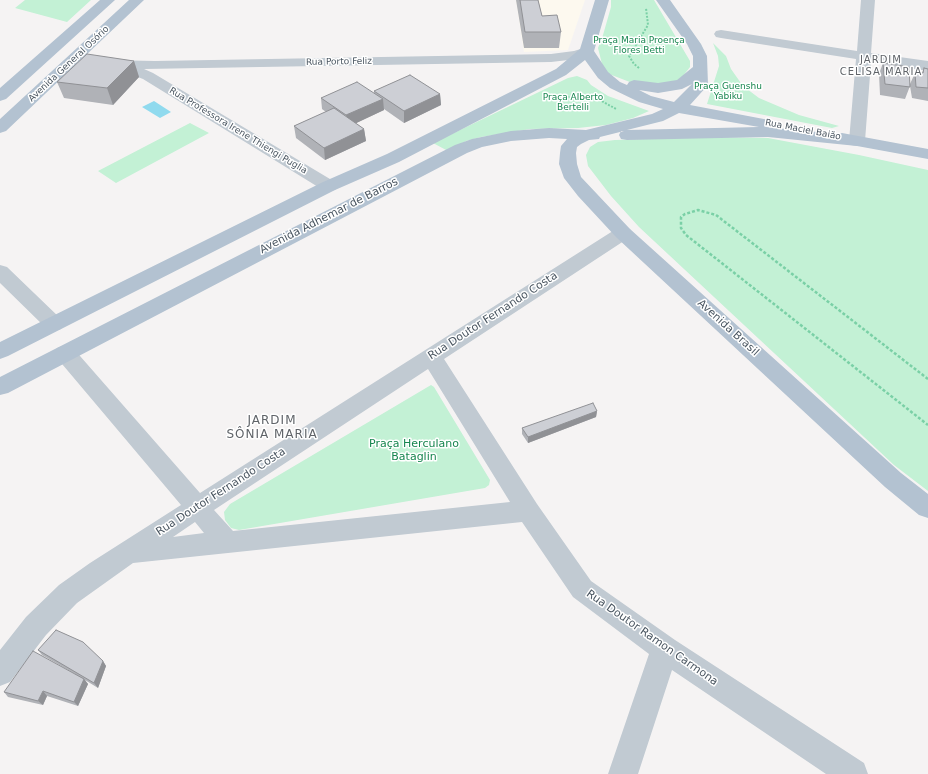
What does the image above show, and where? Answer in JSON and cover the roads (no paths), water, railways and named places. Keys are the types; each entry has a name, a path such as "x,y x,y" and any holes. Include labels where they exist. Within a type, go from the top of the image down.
{"main road":[{"name":"Avenida General Osório","path":"0,96 108,0"},
{"name":"Avenida General Osório","path":"0,128 137,0"},
{"path":"602,0 587,51 603,75 623,83 649,88 682,84 698,73 701,66 700,56 694,44 663,0"},
{"name":"Avenida Adhemar de Barros","path":"0,351 329,186 393,158 561,72 587,51"},
{"path":"38,63 51,58 70,63"},
{"name":"Avenida Adhemar de Barros","path":"0,387 461,149 478,143 512,136 549,133 586,135 657,118 677,108 688,99 700,85 701,66"},
{"name":"Rua Maciel Baião","path":"603,75 615,85 645,99 677,108 928,154"},
{"path":"586,135 768,132 857,141"},
{"name":"Avenida Brasil","path":"586,135 575,140 569,146 568,164 573,178 584,192 623,233 893,480 928,508"}],"street":[{"path":"857,141 865,56 868,0"},
{"path":"721,34 928,66"},
{"name":"Rua Porto Feliz","path":"151,71 551,58 577,55 587,51"},
{"name":"Rua Professora Irene Thiengi Puglia","path":"70,63 119,65 151,71 329,186"},
{"name":"Rua Doutor Fernando Costa","path":"0,672 36,626 68,594 99,571 623,233"},
{"path":"0,272 54,324"},
{"path":"65,353 227,542"},
{"name":"Rua Doutor Ramon Carmona","path":"431,356 528,511 582,589 665,650 853,774"},
{"path":"128,552 528,511"},
{"path":"623,774 665,650"}],"water":[{"path":"154,101 171,112 160,118 142,107"}],"district":[{"name":"JARDIM CELISA MARIA","path":"881,66"},
{"name":"JARDIM SÔNIA MARIA","path":"272,428"}],"park label":[{"name":"Praça Maria Proença Flores Betti","path":"639,46"},
{"name":"Praça Guenshu Yabiku","path":"728,92"},
{"name":"Praça Alberto Bertelli","path":"573,104"},
{"name":"Praça Herculano Bataglin","path":"414,450"}]}
